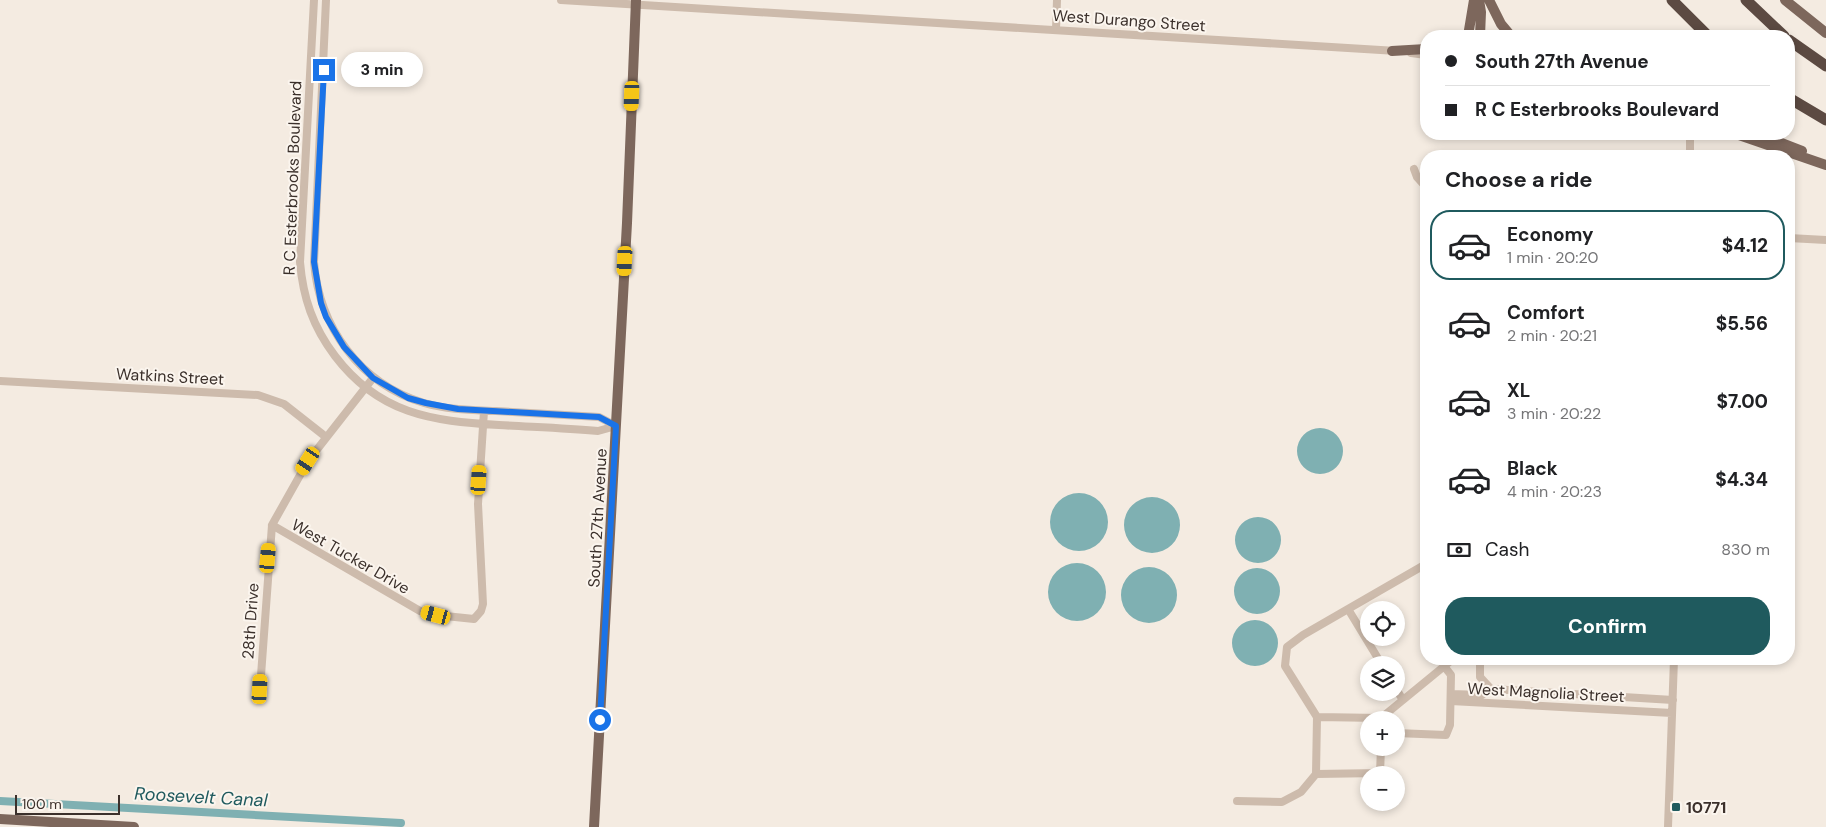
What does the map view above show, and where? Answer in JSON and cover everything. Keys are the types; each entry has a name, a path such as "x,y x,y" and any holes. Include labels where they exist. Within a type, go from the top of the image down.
{"highway":[{"path":"1672,0 1702,30"},
{"path":"1746,0 1778,30"},
{"path":"1795,44 1826,66"},
{"path":"1795,102 1826,120"}],"main road":[{"path":"1469,30 1474,0"},
{"path":"1479,0 1480,30"},
{"path":"1489,0 1506,30"},
{"path":"1785,0 1826,33"},
{"name":"South 27th Avenue","path":"594,827 616,426 636,2"},
{"path":"1392,51 1420,49"},
{"path":"1755,140 1786,150"},
{"path":"1773,140 1826,163"},
{"path":"1795,153 1826,163"},
{"path":"0,819 134,827"}],"street":[{"name":"R C Esterbrooks Boulevard","path":"314,0 301,245 302,284 305,300 315,325 327,346 343,367 365,388 391,405 419,416 483,424 598,431 616,426"},
{"name":"R C Esterbrooks Boulevard","path":"326,0 314,249 315,272 321,303 334,331 354,358 373,378 408,398 426,403 484,411 599,417 616,426"},
{"name":"West Durango Street","path":"561,0 636,2 1420,54"},
{"path":"1056,30 1057,0"},
{"path":"1689,140 1690,150"},
{"path":"1690,144 1692,140"},
{"path":"1414,168 1420,180"},
{"path":"1795,238 1826,240"},
{"name":"28th Drive","path":"260,689 272,525 297,479 326,437 373,378"},
{"name":"Watkins Street","path":"0,381 258,395 284,404 326,437"},
{"name":"West Tucker Drive","path":"272,525 420,611 436,615 474,619 483,604 478,504 484,411"},
{"path":"1237,801 1282,802 1301,792 1316,774 1317,717 1285,666 1286,647 1303,635 1420,567"},
{"path":"1348,609 1377,656"},
{"path":"1480,665 1480,677 1491,689"},
{"path":"1668,827 1674,665"},
{"path":"1405,698 1444,666 1451,675 1450,725 1446,735 1405,733"},
{"name":"West Magnolia Street","path":"1451,697 1482,695 1491,689 1673,700"},
{"name":"West Magnolia Street","path":"1451,697 1672,713"},
{"name":"West Magnolia Street","path":"1640,712 1641,698"},
{"path":"1390,711 1402,701"},
{"path":"1317,717 1360,718"},
{"path":"1316,774 1380,773 1381,756"}],"water":[{"path":"1320,428 1333,432 1339,438 1343,451 1339,464 1333,470 1320,474 1307,470 1301,464 1297,451 1301,438 1307,432"},
{"path":"1079,493 1095,498 1103,506 1108,522 1103,538 1095,546 1079,551 1063,546 1055,538 1050,522 1055,506 1063,498"},
{"path":"1146,497 1158,497 1168,501 1176,509 1180,525 1176,541 1168,549 1158,553 1146,553 1136,549 1128,541 1124,531 1124,519 1128,509 1136,501"},
{"path":"1258,517 1271,521 1277,527 1281,540 1277,553 1271,559 1258,563 1245,559 1239,553 1235,540 1239,527 1245,521"},
{"path":"1071,563 1083,563 1098,571 1106,586 1106,598 1098,613 1083,621 1071,621 1056,613 1048,598 1048,586 1056,571"},
{"path":"1144,567 1154,567 1169,575 1175,584 1177,595 1175,606 1169,615 1154,623 1144,623 1133,618 1126,611 1121,600 1121,590 1126,579 1133,572"},
{"path":"1257,568 1270,572 1276,578 1280,591 1276,604 1270,610 1257,614 1244,610 1238,604 1234,591 1238,578 1244,572"},
{"path":"1255,620 1268,624 1274,630 1278,643 1274,656 1268,662 1255,666 1242,662 1236,656 1232,643 1236,630 1242,624"}],"waterway":[{"name":"Roosevelt Canal","path":"0,801 401,823"}],"place":[{"name":"10771","path":"1676,807"}],"route":[{"path":"324,70 314,262 321,303 326,317 344,347 373,378 408,398 458,409 599,417 616,426 607,624 600,720"}]}
